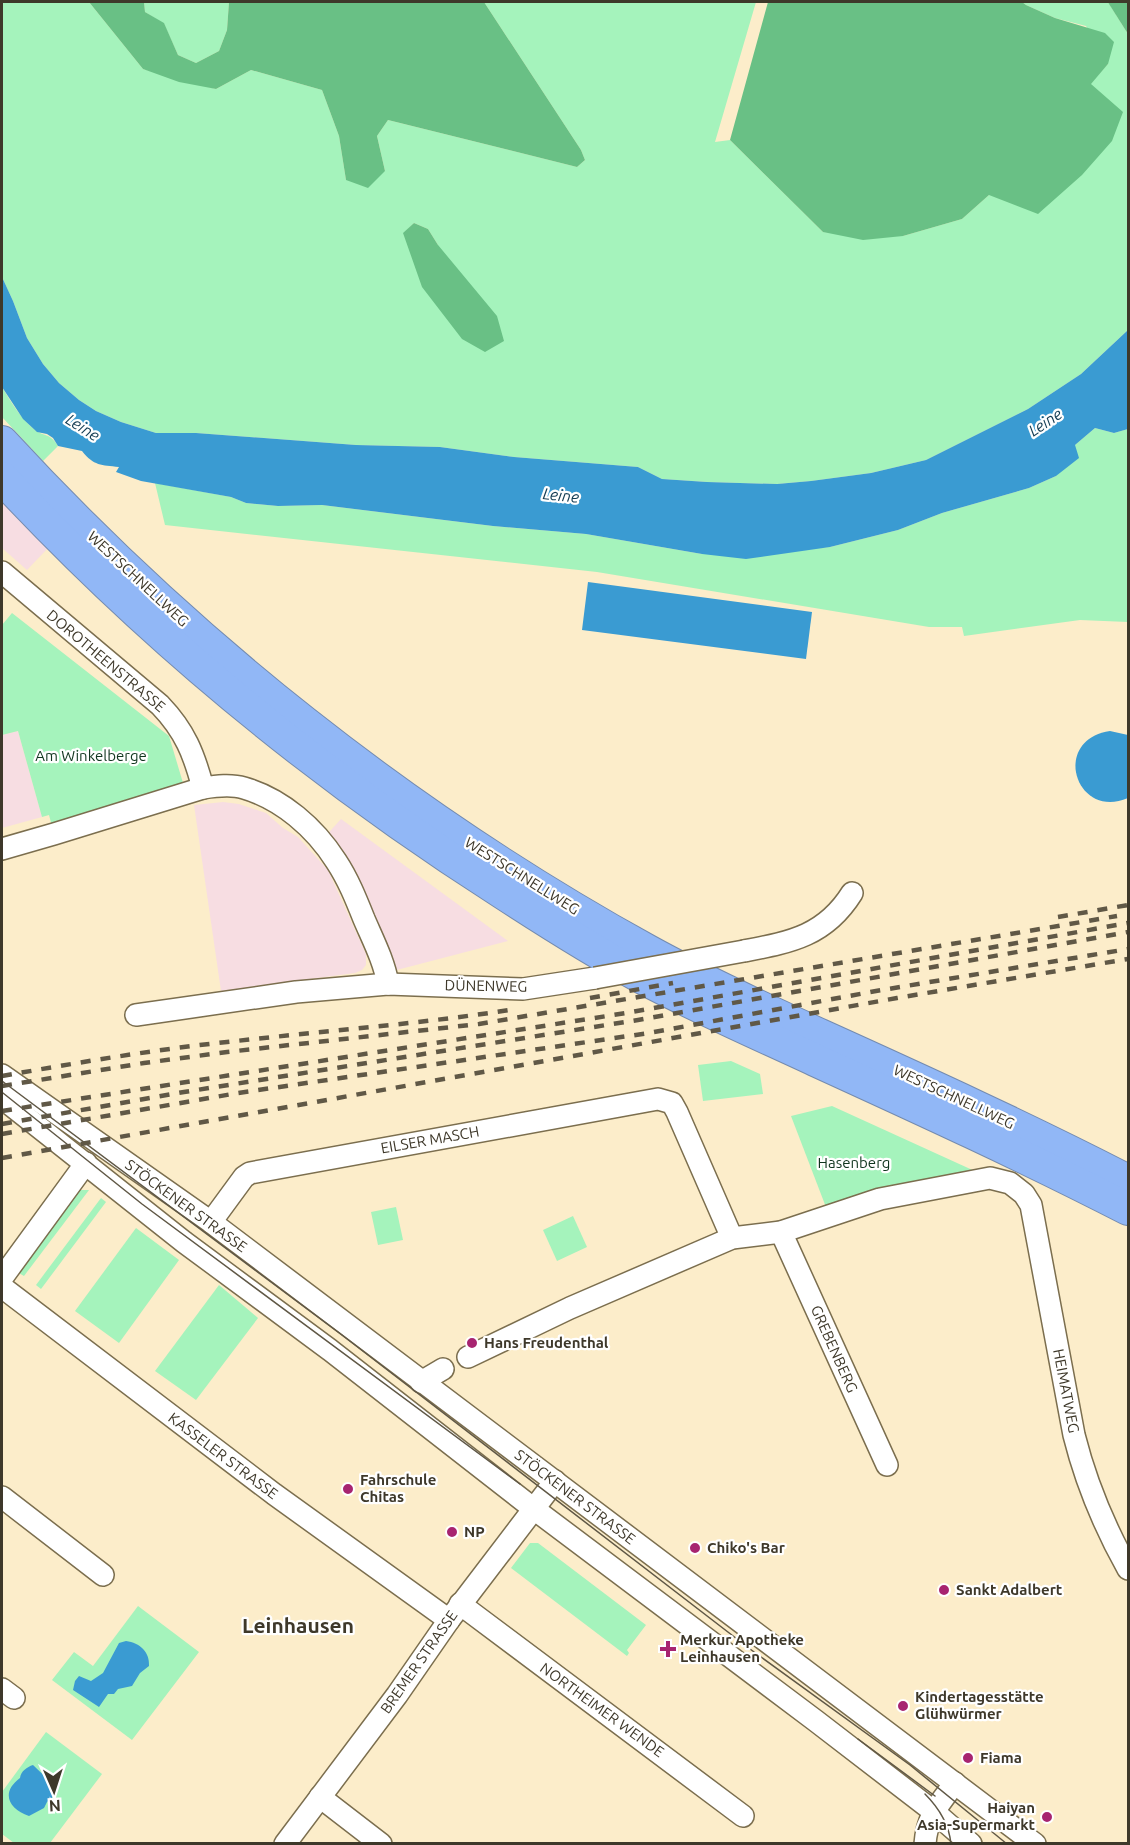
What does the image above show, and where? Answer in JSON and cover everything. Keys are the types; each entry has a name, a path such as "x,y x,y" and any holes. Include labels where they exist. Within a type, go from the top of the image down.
{"highway":[{"name":"WESTSCHNELLWEG","path":"2,442 78,523 187,625 363,768 459,836 557,899 650,952 751,1002 1052,1142 1128,1181"},
{"name":"WESTSCHNELLWEG","path":"2,478 105,582 172,644 259,718 341,782 446,857 543,919 642,978 1042,1165 1128,1209"}],"street":[{"name":"DOROTHEENSTRASSE","path":"2,572 160,705 176,722 188,741 203,788"},
{"path":"2,849 203,788 242,787 268,797 288,809 320,839 350,885 385,968 388,984"},
{"name":"DÜNENWEG","path":"136,1015 296,992 388,984 523,989 595,978 789,943 829,921 844,906 852,893"},
{"name":"STÖCKENER STRASSE","path":"2,1075 211,1222 1035,1844"},
{"name":"STÖCKENER STRASSE","path":"2,1098 153,1218 330,1350 534,1509 933,1811 971,1844"},
{"name":"EILSER MASCH","path":"211,1222 244,1176 258,1171 658,1099 672,1102 732,1238"},
{"path":"2,1278 86,1163"},
{"name":"HEIMATWEG","path":"782,1232 880,1199 990,1178 1010,1183 1024,1194 1032,1204 1074,1435 1083,1470 1112,1539 1128,1569"},
{"path":"468,1357 570,1308 732,1238 782,1232"},
{"name":"GREBENBERG","path":"782,1232 887,1465"},
{"name":"KASSELER STRASSE","path":"2,1287 274,1494 454,1612"},
{"path":"421,1382 443,1369"},
{"name":"BREMER STRASSE","path":"285,1844 397,1695 454,1612 555,1481"},
{"path":"2,1497 103,1575"},
{"name":"NORTHEIMER WENDE","path":"454,1612 743,1816"},
{"path":"925,1844 926,1827 933,1811 955,1783"},
{"path":"320,1797 381,1844"}],"shaded area":[{"path":"2,500 49,547 27,570 2,548"},
{"path":"18,731 42,817 2,828 2,735"},
{"path":"223,802 239,804 266,813 298,837 328,870 366,954 366,965 362,970 355,973 221,991 194,805"},
{"path":"341,819 508,941 389,972 323,839"}],"green space":[{"path":"2,2 89,2 143,69 216,89 251,70 322,90 339,136 346,180 385,171 377,136 388,120 577,167 585,160 581,150 484,2 756,2 715,142 730,140 823,232 903,236 962,219 989,195 1108,64 1086,26 1055,18 1022,2 1108,2 1128,34 1128,330 1081,374 1028,409 926,460 871,473 777,484 707,482 662,479 638,467 514,457 440,447 356,445 196,433 156,433 96,411 59,383 43,364 27,338 2,277","holes":["414,223 428,229 438,245 412,256 404,233"]},
{"path":"89,2 144,2 145,12 164,23 178,55 196,63 219,51 227,30 229,2 484,2 581,150 585,160 577,167 388,120 377,136 385,171 368,188 346,180 339,136 322,90 251,70 216,89 179,82 143,69"},
{"path":"144,2 229,2 227,30 219,51 196,63 178,55 164,24 145,12"},
{"path":"768,2 1022,2 1055,18 1105,33 1114,42 1108,64 1091,84 1123,112 1112,141 1082,175 1038,214 989,195 962,219 903,236 863,240 823,232 730,140"},
{"path":"1108,2 1128,2 1128,34 1109,4"},
{"path":"414,223 428,229 438,245 497,316 504,341 485,352 462,339 422,287 403,233"},
{"path":"2,387 25,421 35,430 50,437 58,446 43,461 2,417"},
{"path":"1095,428 1114,433 1128,429 1128,622 1080,620 964,636 962,627 929,627 597,572 165,525 155,483 231,497 246,503 278,506 322,505 493,526 586,534 702,554 830,547 898,530 942,513 1029,488 1056,476 1075,445"},
{"name":"Am Winkelberge","path":"12,613 169,736 186,793 54,834 49,815 42,817 18,731 2,735 2,625"},
{"path":"731,1061 760,1074 763,1094 703,1101 698,1065"},
{"name":"Hasenberg","path":"832,1106 990,1178 829,1215 791,1116"},
{"path":"78,1190 89,1190 24,1276 17,1272"},
{"path":"101,1198 106,1202 41,1289 36,1285"},
{"path":"396,1207 403,1240 378,1245 371,1212"},
{"path":"573,1216 587,1247 557,1261 543,1230"},
{"path":"136,1228 179,1260 119,1343 75,1311"},
{"path":"219,1285 258,1318 196,1400 155,1371"},
{"path":"530,1543 538,1543 646,1625 627,1650 629,1653 627,1656 511,1568"},
{"path":"138,1606 199,1652 132,1740 52,1680 74,1652 93,1666"},
{"path":"46,1732 102,1774 50,1843 14,1843 2,1834 2,1792"}],"water":[{"name":"Leine","path":"2,277 27,338 43,364 59,383 96,411 156,433 196,433 356,445 440,447 514,457 638,467 662,479 777,484 811,481 871,473 926,460 1028,409 1081,374 1128,330 1128,429 1114,433 1095,428 1075,445 1079,458 1056,476 1029,488 942,513 898,530 830,547 746,559 702,554 586,534 493,526 322,505 278,506 246,503 231,497 141,481 116,472 119,467 94,462 82,451 58,446 47,434 37,432 23,419 2,387"},
{"path":"588,582 812,612 806,659 582,630"},
{"path":"1110,731 1128,735 1128,798 1110,802 1095,798 1084,789 1077,776 1076,762 1080,748 1091,737"},
{"path":"126,1641 143,1649 149,1661 149,1666 140,1673 132,1686 118,1689 114,1694 108,1694 99,1707 73,1690 79,1676 91,1681 103,1673 119,1643"},
{"path":"33,1765 57,1788 56,1794 44,1808 29,1816 12,1805 9,1795 10,1789 23,1771"}],"tram line":[{"path":"2,1081 342,1335 750,1649 910,1765 1007,1844"},
{"path":"3,1093 142,1204 520,1484"},
{"path":"858,1739 935,1796"},
{"path":"925,1794 942,1816 951,1844"}],"railway":[{"path":"1058,917 1128,905"},
{"path":"2,1086 227,1052 479,1024 1117,916"},
{"path":"2,1111 626,1013 1128,923"},
{"path":"2,1124 184,1092 638,1020 1128,932"},
{"path":"2,1134 238,1093 649,1033 876,991 1128,949"},
{"path":"2,1158 1128,959"},
{"path":"590,998 673,983"},
{"path":"2,1076 170,1049 516,1009"}],"place":[{"name":"Hans Freudenthal","path":"472,1343"},
{"name":"Fahrschule Chitas","path":"348,1489"},
{"name":"NP","path":"452,1532"},
{"name":"Chiko's Bar","path":"695,1548"},
{"name":"Sankt Adalbert","path":"944,1590"},
{"name":"Merkur Apotheke Leinhausen","path":"668,1649"},
{"name":"Kindertagesstätte Glühwürmer","path":"903,1706"},
{"name":"Fiama","path":"968,1758"},
{"name":"Haiyan Asia-Supermarkt","path":"1047,1817"}],"district":[{"name":"Leinhausen","path":"298,1626"}]}
